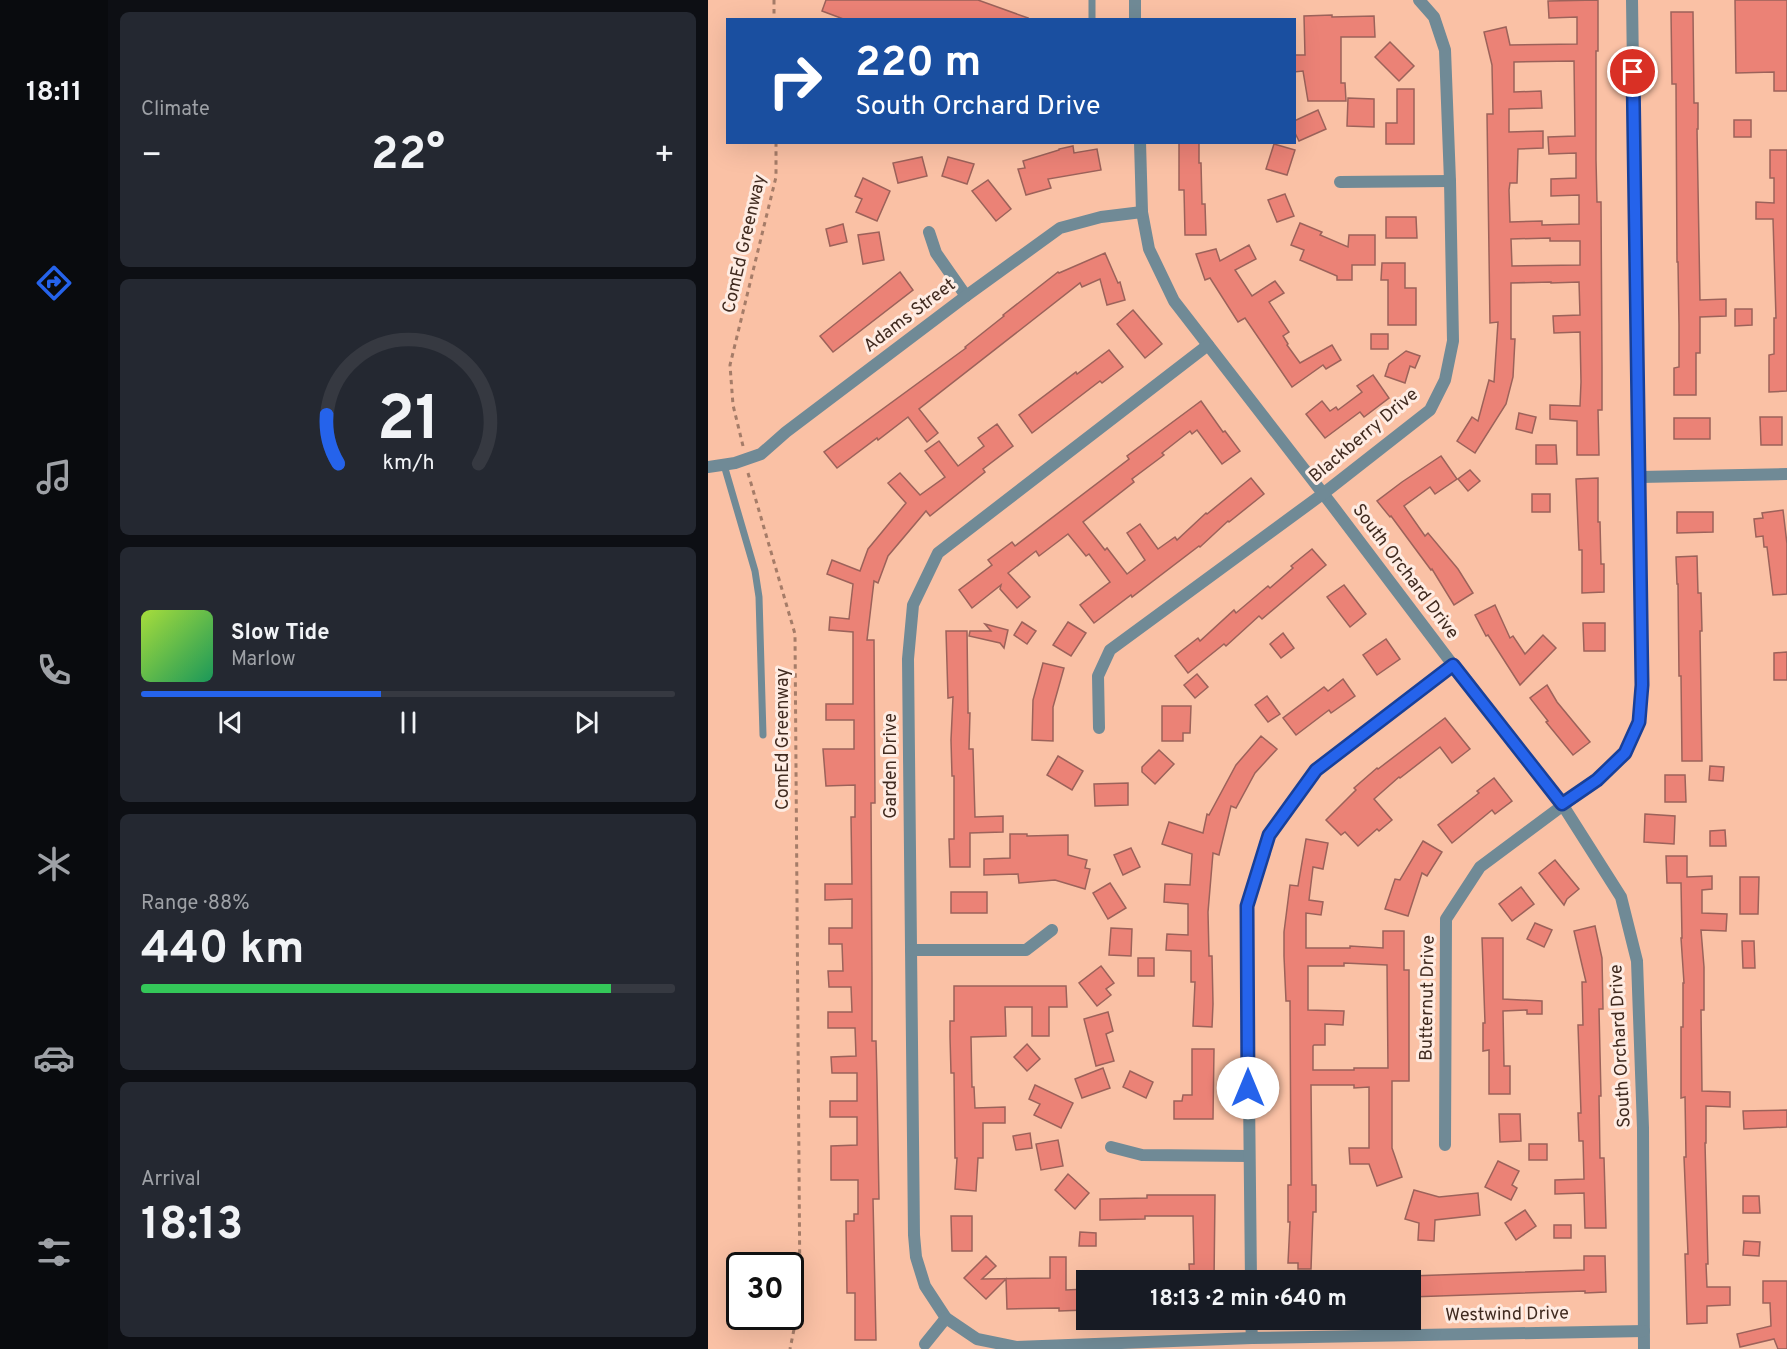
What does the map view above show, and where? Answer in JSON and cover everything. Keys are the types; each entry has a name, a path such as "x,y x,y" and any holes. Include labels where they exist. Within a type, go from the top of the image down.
{"street":[{"path":"1135,0 1135,18"},
{"name":"Butternut Drive","path":"1445,1145 1446,919 1480,867 1597,780 1625,753 1639,722 1642,685 1640,477 1632,0"},
{"name":"Blackberry Drive","path":"1099,728 1098,676 1110,650 1323,493 1430,410 1445,380 1453,341 1445,50 1434,17 1421,1"},
{"name":"South Orchard Drive","path":"1140,144 1142,212 1149,249 1174,301 1562,804 1621,897 1637,961 1643,1128 1644,1349"},
{"path":"1340,182 1450,181"},
{"name":"Adams Street","path":"708,467 746,460 761,454 786,432 1060,228 1101,217 1142,212"},
{"path":"929,232 936,253 966,296"},
{"name":"Garden Drive","path":"946,1318 925,1286 916,1257 908,659 912,605 938,553 1208,345"},
{"path":"1640,477 1787,474"},
{"path":"1251,1270 1247,906 1269,835 1316,770 1453,665"},
{"path":"911,950 1026,950 1052,930"},
{"path":"1111,1147 1142,1155 1249,1156"},
{"path":"925,1344 946,1318"},
{"name":"Westwind Drive","path":"946,1318 977,1339 1016,1347 1252,1338 1644,1331"},
{"path":"1252,1330 1252,1338"}],"lane":[{"path":"1092,0 1092,18"},
{"path":"724,465 755,571 759,597 763,735"}],"path":[{"path":"774,0 774,18"},
{"name":"ComEd Greenway","path":"776,144 777,177 730,366 733,405 749,478 795,634 800,1300 790,1349"}],"building":[{"path":"826,0 978,0 1028,18 841,18 822,11"},
{"path":"1598,0 1596,160 1597,202 1601,202 1602,367 1602,410 1598,410 1599,455 1577,455 1577,421 1550,419 1550,405 1580,406 1580,332 1554,333 1553,316 1580,315 1579,282 1511,283 1511,339 1515,339 1513,377 1506,404 1475,453 1457,441 1472,417 1478,421 1489,380 1494,382 1498,322 1490,323 1487,114 1493,114 1492,65 1484,32 1506,27 1510,45 1577,44 1577,17 1549,18 1548,1","holes":["1574,61 1575,136 1548,137 1549,154 1576,153 1576,178 1551,179 1551,196 1579,195 1579,224 1542,225 1542,221 1510,222 1509,190 1510,183 1517,183 1518,149 1543,148 1543,131 1509,132 1509,109 1542,108 1541,91 1514,92 1514,62","1550,238 1550,241 1580,241 1580,265 1512,266 1511,239"]},
{"path":"1735,0 1787,0 1787,91 1774,91 1774,72 1736,73"},
{"path":"1671,12 1693,12 1694,103 1698,103 1700,300 1726,299 1726,316 1700,317 1700,353 1696,353 1696,395 1674,395 1674,368 1679,367 1679,325 1676,84 1672,84"},
{"path":"1304,16 1374,16 1375,37 1341,37 1341,83 1345,83 1346,101 1308,101 1303,71 1296,72 1296,55 1305,55"},
{"path":"1390,42 1414,66 1399,81 1375,57"},
{"path":"1397,89 1414,89 1414,144 1386,144 1386,123 1397,123"},
{"path":"1348,98 1374,99 1374,127 1347,126"},
{"path":"1318,110 1326,129 1299,141 1296,135 1296,120"},
{"path":"1734,120 1751,120 1751,137 1734,137"},
{"path":"1179,144 1199,144 1206,235 1185,235 1184,190 1179,190"},
{"path":"1274,144 1295,150 1287,175 1266,169"},
{"path":"1073,146 1074,153 1097,149 1101,170 1048,179 1051,188 1026,195 1018,169 1025,168 1023,161"},
{"path":"1770,150 1787,150 1787,391 1769,392 1769,355 1774,354 1774,318 1776,318 1773,219 1756,219 1756,202 1774,203 1774,178 1770,178"},
{"path":"922,157 927,176 898,183 893,163"},
{"path":"948,157 974,164 967,184 942,176"},
{"path":"863,178 890,191 877,221 856,212 862,199 855,196"},
{"path":"988,180 1011,209 996,221 972,191"},
{"path":"1285,194 1294,216 1277,222 1268,200"},
{"path":"1386,217 1416,217 1417,238 1386,238"},
{"path":"1300,223 1348,247 1349,235 1375,235 1375,265 1352,265 1352,280 1337,280 1337,276 1300,260 1304,250 1291,245"},
{"path":"843,224 847,242 830,246 826,229"},
{"path":"879,232 884,260 863,264 858,235"},
{"path":"1249,245 1256,259 1235,270 1252,296 1275,281 1284,293 1269,302 1289,332 1283,336 1300,363 1332,345 1341,360 1326,369 1323,365 1292,387 1245,318 1238,322 1210,278 1205,280 1196,254 1216,249 1220,261"},
{"path":"1105,253 1118,283 1120,282 1125,300 1107,305 1100,279 1082,287 1080,283 919,409 938,433 927,442 908,417 837,468 824,452 966,348 1003,315 1058,272"},
{"path":"1382,263 1405,263 1405,288 1416,288 1416,325 1388,325 1388,280 1381,280"},
{"path":"900,272 913,290 833,352 820,336"},
{"path":"1735,309 1752,309 1752,325 1735,326"},
{"path":"1133,310 1162,344 1145,358 1117,324"},
{"path":"1371,334 1388,334 1388,349 1371,349"},
{"path":"1109,350 1123,367 1102,383 1100,381 1032,433 1019,415"},
{"path":"1406,351 1420,356 1415,368 1410,366 1405,383 1385,376 1389,364"},
{"path":"1373,375 1389,398 1364,417 1360,412 1325,438 1306,414 1322,401 1330,411 1336,407 1338,410 1362,392 1357,386"},
{"path":"1201,401 1240,451 1222,464 1197,430 1192,434 1190,431 1162,453 1164,455 1132,479 1134,482 1083,522 1127,574 1145,560 1127,533 1140,524 1158,549 1175,537 1177,540 1206,513 1251,478 1264,494 1228,521 1200,547 1094,623 1080,605 1110,582 1089,554 1086,556 1068,534 1039,556 1036,551 1008,573 1030,597 1017,608 1000,589 1001,585 972,608 959,590 992,565 988,560 1012,542 1015,546 1129,459 1127,456"},
{"path":"1519,413 1536,417 1532,433 1516,429"},
{"path":"1760,417 1782,417 1782,445 1761,445"},
{"path":"1674,418 1710,418 1710,439 1674,439"},
{"path":"997,424 1013,446 983,469 985,472 930,516 926,511 888,556 878,583 874,581 867,640 874,640 875,803 871,803 872,1041 876,1041 879,1199 873,1199 876,1340 855,1340 855,1293 847,1293 846,1221 854,1221 854,1214 858,1214 858,1180 831,1180 831,1146 857,1145 857,1117 830,1117 830,1101 857,1101 857,1073 832,1073 831,1057 856,1056 855,1028 828,1028 828,1012 852,1012 851,987 829,987 828,971 843,971 842,944 829,944 829,928 852,928 852,899 825,900 825,884 852,884 851,817 855,817 855,785 826,786 823,749 854,749 854,720 826,720 826,704 853,704 853,632 829,630 830,617 849,619 853,584 827,574 832,560 860,571 868,549 906,503 888,483 900,473 920,495 945,477 925,451 939,441 958,466 984,446 978,438"},
{"path":"1536,445 1556,445 1557,464 1536,464"},
{"path":"1441,456 1457,479 1435,494 1430,487 1404,506 1425,536 1428,533 1458,569 1473,593 1454,605 1432,569 1377,501"},
{"path":"1470,470 1480,481 1468,491 1458,479"},
{"path":"1598,478 1598,522 1600,522 1601,564 1604,564 1604,592 1582,593 1582,550 1579,550 1576,479"},
{"path":"1532,494 1550,494 1550,512 1532,512"},
{"path":"1783,510 1787,544 1787,594 1773,595 1767,547 1764,547 1763,536 1756,537 1754,519 1763,518 1762,513"},
{"path":"1677,512 1713,512 1713,532 1677,533"},
{"path":"1312,549 1326,565 1262,619 1259,616 1226,646 1224,644 1188,673 1175,656 1198,638 1200,641 1234,610 1236,613 1268,586 1270,588 1293,568 1291,566"},
{"path":"1697,556 1702,631 1700,631 1702,761 1682,761 1676,557"},
{"path":"1344,585 1366,614 1350,627 1327,597"},
{"path":"1495,605 1510,638 1513,636 1525,654 1543,635 1556,648 1520,685 1488,635 1486,636 1475,615"},
{"path":"1022,622 1036,631 1027,644 1014,635"},
{"path":"1068,622 1086,633 1071,656 1053,645"},
{"path":"1583,623 1605,623 1605,651 1584,651"},
{"path":"985,624 1008,630 1004,648 1000,643 969,636 970,631 991,631"},
{"path":"946,631 967,631 969,749 973,749 975,817 1003,816 1003,832 970,833 970,867 950,867 949,839 954,839 954,776 952,776 951,740 953,697 948,698"},
{"path":"1283,633 1294,648 1281,658 1270,644"},
{"path":"1386,639 1400,659 1377,675 1363,655"},
{"path":"1787,652 1787,680 1774,680 1774,653"},
{"path":"1043,663 1064,668 1053,707 1053,741 1032,740 1033,700"},
{"path":"1197,674 1208,687 1195,698 1184,685"},
{"path":"1343,679 1355,696 1331,713 1329,710 1296,735 1283,718 1324,687 1328,691"},
{"path":"1547,685 1557,702 1590,742 1573,755 1530,698"},
{"path":"1267,696 1280,714 1268,722 1255,705"},
{"path":"1162,706 1191,706 1190,733 1183,733 1183,741 1162,741"},
{"path":"1445,718 1470,749 1452,763 1440,747 1399,777 1374,799 1392,820 1379,831 1377,829 1358,846 1345,832 1341,835 1326,820 1356,790 1354,788 1377,768"},
{"path":"1261,736 1277,749 1255,773 1236,808 1231,806 1219,855 1213,853 1208,912 1209,956 1212,956 1212,1027 1193,1026 1195,982 1191,982 1191,951 1166,950 1167,934 1188,935 1188,904 1164,902 1165,884 1190,885 1192,854 1162,844 1169,822 1203,833 1207,814 1209,815 1236,765"},
{"path":"1159,750 1174,764 1155,784 1142,772 1142,767"},
{"path":"1058,756 1083,771 1072,790 1047,775"},
{"path":"1710,766 1724,767 1723,781 1709,780"},
{"path":"1665,775 1685,775 1686,802 1665,802"},
{"path":"1494,778 1512,801 1495,814 1492,810 1452,843 1438,825 1479,793 1477,791"},
{"path":"1128,783 1128,805 1095,806 1094,784"},
{"path":"1645,814 1675,816 1674,844 1644,842"},
{"path":"1725,830 1726,846 1710,846 1710,831"},
{"path":"1010,834 1068,835 1068,855 1087,860 1085,868 1090,869 1085,889 1055,880 1019,883 1018,874 984,875 984,859 1010,858"},
{"path":"1306,839 1328,843 1323,869 1313,867 1309,900 1323,902 1321,915 1306,913 1306,948 1350,948 1350,946 1383,948 1383,931 1404,931 1404,970 1409,970 1409,1081 1392,1081 1392,1148 1402,1177 1377,1186 1369,1164 1350,1164 1349,1148 1369,1148 1369,1087 1311,1085 1312,1185 1316,1185 1316,1212 1313,1212 1311,1269 1298,1269 1298,1263 1288,1263 1290,1222 1288,1222 1288,1185 1291,1185 1290,1001 1286,1001 1284,932 1290,885 1298,886","holes":["1344,963 1387,965 1388,1068 1313,1070 1313,1046 1325,1045 1325,1024 1343,1025 1344,1011 1308,1010 1308,966 1344,966"]},
{"path":"1423,841 1442,852 1427,876 1422,873 1408,916 1385,909 1395,879 1400,880"},
{"path":"1131,848 1140,867 1123,875 1114,855"},
{"path":"1666,856 1687,856 1687,877 1712,876 1712,889 1702,890 1702,913 1727,914 1726,931 1701,930 1704,967 1704,1010 1701,1010 1702,1091 1730,1092 1730,1107 1706,1106 1707,1287 1730,1287 1730,1305 1707,1306 1707,1323 1687,1324 1685,1097 1681,1098 1681,1027 1683,1027 1684,983 1681,883 1667,883"},
{"path":"1555,860 1579,889 1567,899 1564,905 1539,873"},
{"path":"1740,877 1759,877 1758,914 1740,914"},
{"path":"1110,883 1126,908 1108,919 1093,893"},
{"path":"1521,887 1534,904 1512,921 1499,904"},
{"path":"951,892 987,892 987,913 951,913"},
{"path":"1535,923 1552,930 1544,947 1527,939"},
{"path":"1595,926 1602,958 1603,1009 1599,1009 1601,1096 1599,1096 1600,1158 1604,1158 1606,1228 1585,1228 1584,1193 1555,1194 1555,1180 1584,1179 1583,1141 1579,1141 1578,1113 1581,1113 1578,1025 1583,1025 1582,982 1586,982 1574,931"},
{"path":"1111,928 1132,929 1131,956 1109,955"},
{"path":"1482,938 1503,938 1503,999 1542,1001 1542,1014 1527,1014 1527,1010 1503,1011 1504,1066 1510,1066 1510,1094 1489,1094 1489,1050 1483,1051 1483,1023 1485,1023"},
{"path":"1742,941 1754,941 1755,968 1743,968"},
{"path":"1138,958 1154,958 1154,976 1138,976"},
{"path":"1101,966 1114,983 1106,989 1111,995 1097,1006 1079,983"},
{"path":"954,986 1066,986 1067,1007 1049,1007 1049,1036 1032,1036 1032,1007 1005,1007 1006,1036 971,1037 972,1087 974,1087 975,1108 1005,1107 1005,1123 983,1123 983,1158 978,1158 976,1191 955,1189 957,1158 955,1158 954,1073 951,1073 950,1037 950,1021 954,1021"},
{"path":"1108,1012 1113,1031 1106,1034 1114,1061 1096,1066 1084,1019"},
{"path":"1027,1044 1040,1059 1027,1071 1014,1057"},
{"path":"1192,1049 1214,1049 1213,1119 1174,1119 1174,1101 1182,1101 1183,1095 1192,1095"},
{"path":"1103,1068 1110,1088 1082,1098 1075,1079"},
{"path":"1130,1071 1153,1082 1146,1098 1123,1087"},
{"path":"1035,1085 1073,1103 1061,1128 1034,1115 1040,1104 1029,1099"},
{"path":"1787,1110 1787,1127 1744,1129 1743,1111"},
{"path":"1499,1114 1520,1114 1521,1141 1500,1142"},
{"path":"1030,1133 1032,1148 1016,1150 1013,1136"},
{"path":"1058,1140 1063,1166 1041,1170 1036,1144"},
{"path":"1529,1144 1547,1144 1547,1160 1529,1160"},
{"path":"1498,1161 1519,1171 1512,1185 1517,1188 1511,1200 1485,1187"},
{"path":"1068,1174 1089,1193 1075,1209 1055,1190"},
{"path":"1414,1190 1439,1197 1478,1193 1480,1215 1435,1220 1434,1241 1418,1240 1419,1223 1405,1219"},
{"path":"1147,1195 1215,1195 1214,1270 1189,1270 1189,1264 1194,1264 1193,1216 1145,1216 1145,1219 1100,1220 1100,1199 1147,1198"},
{"path":"1743,1196 1759,1196 1760,1213 1743,1213"},
{"path":"1525,1210 1536,1226 1516,1240 1505,1223"},
{"path":"951,1216 972,1216 972,1251 952,1251"},
{"path":"1554,1225 1571,1225 1571,1238 1554,1238"},
{"path":"1080,1232 1096,1233 1096,1246 1079,1246"},
{"path":"1744,1241 1760,1242 1759,1256 1743,1255"},
{"path":"986,1256 996,1266 982,1279 1050,1278 1050,1257 1066,1257 1066,1290 1076,1290 1076,1310 1059,1311 1059,1308 1007,1309 1006,1279 986,1299 964,1278"},
{"path":"1584,1256 1605,1256 1606,1292 1421,1297 1421,1276 1584,1270"},
{"path":"1763,1281 1787,1281 1787,1349 1778,1349 1774,1339 1740,1347 1737,1334 1771,1326 1770,1303 1763,1303"}],"route":[{"path":"1248,1088 1247,906 1269,835 1316,770 1453,665 1562,804 1597,780 1625,753 1639,722 1642,685 1633,72"}]}
